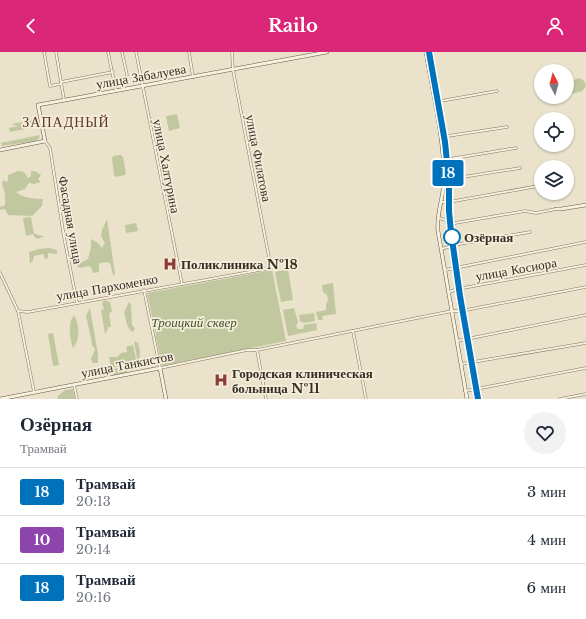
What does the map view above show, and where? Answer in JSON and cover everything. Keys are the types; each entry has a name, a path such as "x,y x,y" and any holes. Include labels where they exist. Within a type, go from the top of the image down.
{"street":[{"path":"44,52 50,86 113,72"},
{"path":"56,52 64,100"},
{"path":"108,52 116,91"},
{"path":"122,52 127,75"},
{"name":"улица Халтурина","path":"136,52 182,284"},
{"path":"189,52 193,77"},
{"name":"улица Филатова","path":"232,52 234,70 271,268"},
{"name":"улица Забалуева","path":"45,141 38,105 328,52"},
{"path":"426,52 441,137 443,160 444,180 437,218 438,231 467,399"},
{"path":"435,102 497,91"},
{"path":"441,137 507,127"},
{"path":"0,150 45,141"},
{"name":"Фасадная улица","path":"45,141 50,148 64,237 77,303"},
{"path":"443,160 516,148"},
{"path":"444,180 520,168"},
{"path":"441,202 449,202 534,187"},
{"path":"437,218 455,223 525,211 536,212 586,204"},
{"path":"441,248 530,232"},
{"path":"445,270 586,242"},
{"name":"улица Косиора","path":"449,292 458,289 586,265"},
{"name":"улица Пархоменко","path":"18,311 26,312 271,268"},
{"path":"0,273 18,311 34,392"},
{"name":"улица Танкистов","path":"0,399 247,350 257,350 452,311 461,311 586,287"},
{"path":"144,290 166,399"},
{"path":"457,341 586,315"},
{"path":"353,331 366,399"},
{"path":"461,364 586,343"},
{"path":"257,350 266,399"},
{"path":"465,391 586,368"},
{"path":"74,385 77,399"},
{"path":"560,399 586,394"}],"green space":[{"path":"579,78 584,81 586,86 582,91 574,93 574,80"},
{"path":"177,114 180,128 169,131 166,116"},
{"path":"38,117 39,121 37,124 30,124 25,129 10,132 9,128 18,126 11,124 29,121"},
{"path":"40,135 35,141 2,146 1,143"},
{"path":"121,155 123,157 126,173 125,175 116,177 114,175 112,159 113,156"},
{"path":"18,171 24,172 28,178 31,176 31,171 35,171 41,175 38,179 41,182 34,184 29,183 25,189 16,192 25,197 43,199 42,206 32,216 8,215 5,209 0,210 0,207 4,206 5,203 5,193 2,184 3,180 7,182 8,175"},
{"path":"31,217 34,234 26,236 23,218"},
{"path":"107,219 115,274 113,275 110,263 107,262 99,263 99,272 93,273 89,266 80,268 76,265 88,259 91,239 98,243 102,248 105,243 101,236 102,230"},
{"path":"136,223 138,231 126,233 125,225"},
{"path":"34,234 44,236 38,238 34,237"},
{"path":"50,248 57,250 57,254 48,253 48,258 45,259 43,254 34,256 33,261 30,264 29,252"},
{"path":"288,269 293,300 281,302 275,272"},
{"name":"Троицкий сквер","path":"272,270 286,341 162,366 147,293"},
{"path":"333,283 336,314 322,316 323,320 318,320 316,312 326,310 328,300 327,295 323,292 322,285"},
{"path":"104,300 110,302 112,312 109,313 111,327 108,327 107,324 108,329 105,334 101,310 104,309 102,304"},
{"path":"129,302 131,304 132,325 135,328 133,332 127,326 124,312"},
{"path":"90,308 98,363 93,363 91,359 95,349 92,345 86,316"},
{"path":"294,308 298,322 296,326 298,329 303,329 304,325 316,323 317,330 288,336 283,310"},
{"path":"314,313 315,321 304,323 300,321 299,315"},
{"path":"74,315 77,323 78,337 73,348 70,336 70,323"},
{"path":"53,333 59,365 53,366 48,334"},
{"path":"134,341 138,343 140,351 139,365 127,369 127,374 113,376 112,375 116,372 113,369 138,364"},
{"path":"133,345 137,363 111,368 109,357 117,357 121,353 127,352 126,347"},
{"path":"73,389 75,399 58,399 58,396 65,390"}],"tram line":[{"path":"428,52 443,142 447,182 448,219 458,297 477,399"},
{"name":"18","path":"429,52 445,142 449,182 451,232 460,296 478,399"}],"place":[{"name":"Озёрная","path":"452,237"},
{"name":"Поликлиника №18","path":"170,264"},
{"name":"Городская клиническая больница №11","path":"221,380"}],"district":[{"name":"ЗАПАДНЫЙ","path":"66,122"}]}
